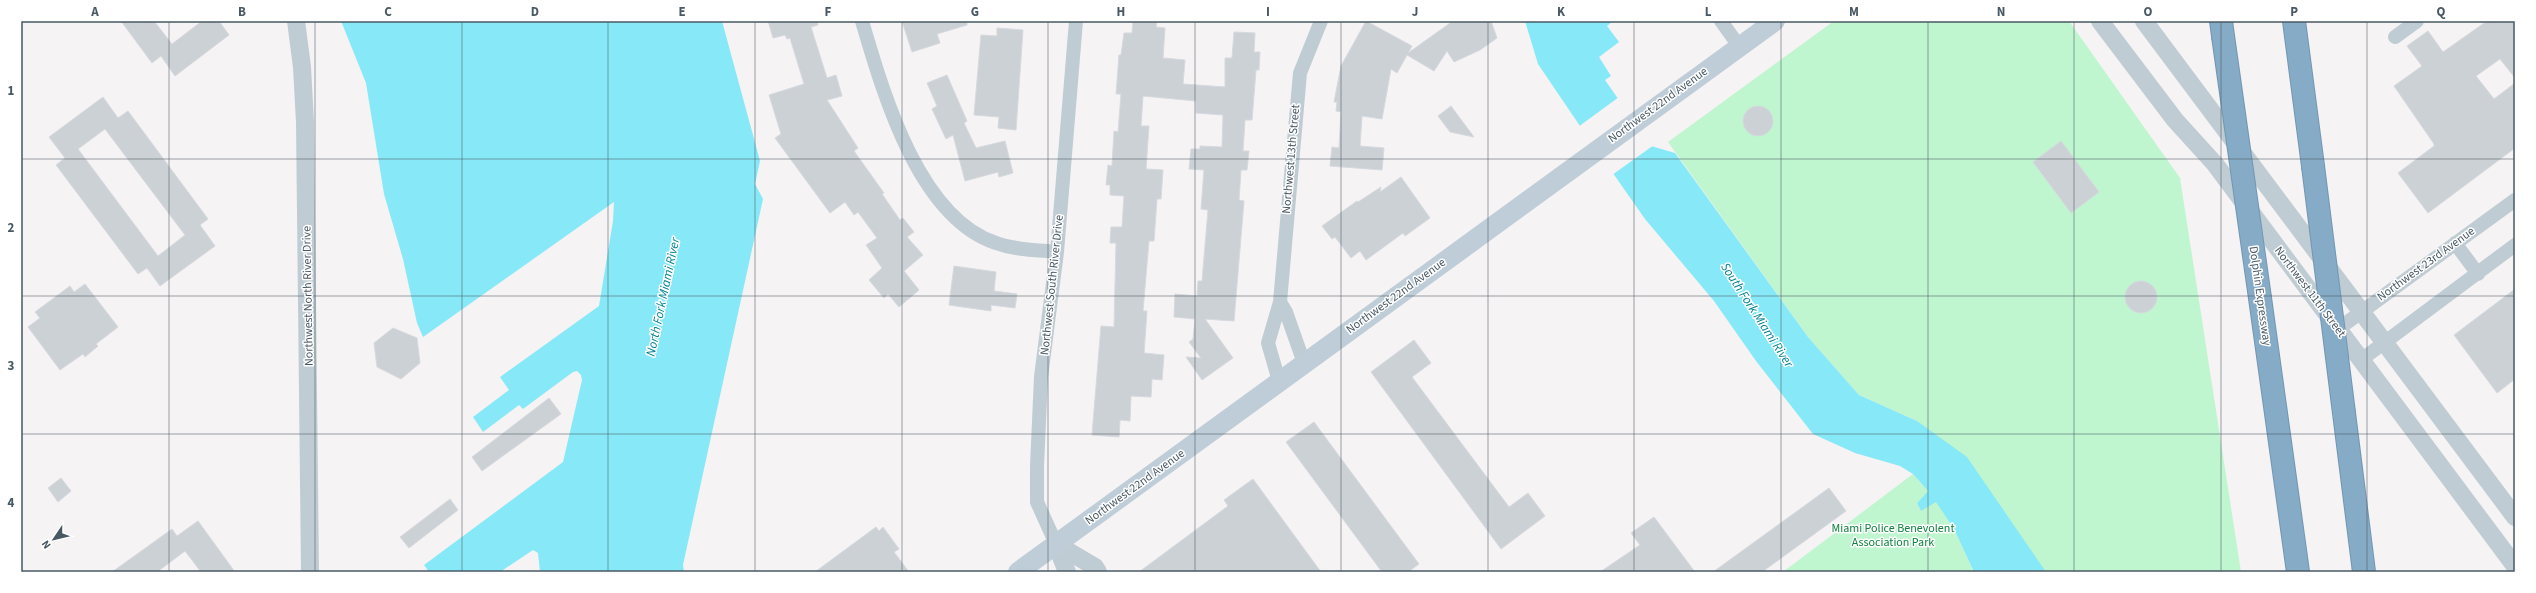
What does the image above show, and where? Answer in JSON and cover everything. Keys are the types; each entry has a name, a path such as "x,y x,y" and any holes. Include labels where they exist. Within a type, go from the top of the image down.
{"highway":[{"path":"2294,21 2364,572"},
{"name":"Dolphin Expressway","path":"2222,29 2298,572"}],"main road":[{"name":"Northwest 22nd Avenue","path":"1018,572 1775,21"}],"street":[{"name":"Northwest North River Drive","path":"296,21 302,67 305,122 310,572"},
{"path":"862,21 893,118 915,161 942,202 970,229 996,243 1057,252"},
{"name":"Northwest South River Drive","path":"1056,544 1040,512 1037,490 1041,377 1057,252 1076,21"},
{"name":"Northwest 13th Street","path":"1279,381 1268,343 1280,302 1300,73 1321,21"},
{"path":"1721,21 1739,46"},
{"name":"Northwest 11th Street","path":"2100,21 2175,120 2215,164 2515,566"},
{"path":"2144,21 2515,518"},
{"path":"2395,37 2417,21"},
{"name":"Northwest 23rd Avenue","path":"2338,329 2515,200"},
{"path":"2455,243 2478,274"},
{"path":"2361,360 2515,245"},
{"path":"1280,302 1286,312 1304,363"},
{"path":"1056,544 1067,572"},
{"path":"1056,544 1095,567 1098,572"}],"green space":[{"path":"1834,21 2069,21 2180,178 2241,572 2046,572 1917,421 1859,395 1808,337 1668,142"},
{"name":"Miami Police Benevolent Association Park","path":"1913,474 1928,491 1917,503 1921,511 1936,501 1954,529 1974,572 1783,572"}],"water":[{"name":"North Fork Miami River","path":"341,21 722,21 760,161 755,184 763,199 683,565 684,572 540,572 538,553 533,550 500,572 429,572 424,565 563,462 582,380 581,375 577,371 573,372 523,409 519,405 483,432 473,417 509,390 500,377 599,306 613,221 614,202 423,337 417,323 403,259 384,194 366,83"},
{"name":"South Fork Miami River","path":"1525,21 1613,21 1607,26 1619,42 1599,57 1611,76 1605,80 1651,146 1675,153 1808,337 1859,395 1917,421 1967,457 2046,572 1974,572 1954,529 1936,502 1921,511 1917,503 1928,491 1913,474 1900,466 1855,453 1813,434 1756,361 1714,301 1645,219 1580,126 1538,64"}],"pier":[{"path":"1619,97 1654,145 1612,175 1578,127"}],"building":[{"path":"121,21 154,21 172,44 202,21 219,21 229,35 175,76 161,56 152,63"},
{"path":"768,21 817,21 818,25 811,27 827,78 836,75 842,96 827,100 858,148 854,151 884,193 882,194 900,220 903,218 914,232 907,237 923,255 904,271 919,290 899,307 888,294 884,298 869,280 882,268 866,245 877,238 858,212 854,215 845,202 830,213 775,138 781,134 769,95 804,84 790,38 787,39 785,35 773,38"},
{"path":"902,21 967,21 967,25 937,34 940,43 912,52"},
{"path":"1133,21 1157,21 1156,27 1165,28 1163,58 1185,60 1183,84 1225,87 1225,58 1232,58 1234,32 1255,33 1254,52 1260,52 1259,70 1256,70 1252,120 1245,120 1243,151 1249,151 1247,170 1241,170 1239,200 1244,201 1234,321 1205,319 1233,358 1202,380 1186,357 1201,358 1189,342 1193,339 1195,319 1174,317 1175,294 1197,296 1198,281 1202,281 1208,210 1201,209 1204,170 1189,169 1191,149 1200,149 1200,146 1222,147 1223,115 1196,113 1196,101 1143,96 1141,126 1149,126 1146,169 1163,170 1161,199 1157,199 1154,241 1149,241 1143,311 1147,311 1144,353 1164,355 1162,380 1152,379 1151,397 1131,396 1130,421 1120,420 1119,437 1092,435 1101,326 1114,327 1116,243 1110,243 1111,227 1122,227 1124,196 1110,195 1110,185 1106,185 1108,165 1112,166 1114,131 1118,132 1121,94 1116,94 1119,55 1121,55 1124,33 1132,33"},
{"path":"1366,21 1412,46 1408,53 1453,21 1491,21 1497,38 1480,50 1454,62 1447,51 1434,71 1407,55 1397,73 1391,69 1382,119 1362,116 1360,146 1384,148 1382,170 1330,166 1332,147 1339,148 1341,112 1336,111 1337,102 1334,102 1341,66"},
{"path":"2487,21 2515,21 2515,78 2500,59 2476,76 2494,99 2515,83 2515,148 2428,213 2398,173 2434,146 2434,144 2394,86 2422,66 2407,46 2428,31 2443,52"},
{"path":"997,28 1023,30 1016,130 998,128 999,117 974,115 981,35 997,36"},
{"path":"947,75 967,121 964,123 976,148 1005,141 1013,173 999,177 998,172 965,181 953,135 946,139 932,109 937,106 927,83"},
{"path":"103,97 118,118 128,111 208,219 200,225 215,246 160,286 147,268 138,274 56,165 65,158 49,137","holes":["105,129 185,235 158,256 78,149"]},
{"path":"1451,106 1474,137 1450,132 1438,116"},
{"path":"1758,106 1769,110 1773,121 1769,132 1758,136 1747,132 1743,121 1747,110"},
{"path":"2061,141 2099,192 2071,213 2033,162"},
{"path":"1401,177 1430,218 1405,236 1403,233 1366,260 1360,251 1351,258 1335,237 1332,239 1322,226 1357,201 1358,202 1381,187 1380,192"},
{"path":"954,266 996,272 994,291 1017,294 1015,308 991,305 991,311 949,305"},
{"path":"2138,281 2144,281 2154,288 2157,297 2156,303 2150,310 2144,313 2138,313 2128,306 2125,300 2125,294 2132,284"},
{"path":"85,284 118,327 96,344 98,346 85,357 83,354 60,370 28,327 40,318 35,312 70,286 74,292"},
{"path":"2515,289 2515,379 2497,393 2454,335"},
{"path":"393,328 417,338 420,363 401,379 377,367 374,343"},
{"path":"1414,340 1431,363 1412,377 1509,507 1528,493 1545,516 1501,549 1371,372"},
{"path":"549,398 561,414 482,471 472,457"},
{"path":"1314,422 1419,564 1408,572 1382,572 1286,442"},
{"path":"61,478 71,491 58,502 48,488"},
{"path":"1253,479 1321,572 1139,572 1228,506 1224,500"},
{"path":"1829,488 1846,511 1762,572 1713,572"},
{"path":"450,499 458,510 409,548 400,537"},
{"path":"1654,517 1695,572 1600,572 1640,545 1631,533"},
{"path":"198,521 235,572 201,572 185,551 157,572 112,572 172,529 177,536"},
{"path":"876,527 879,531 883,527 899,549 894,552 909,572 815,572"}]}
